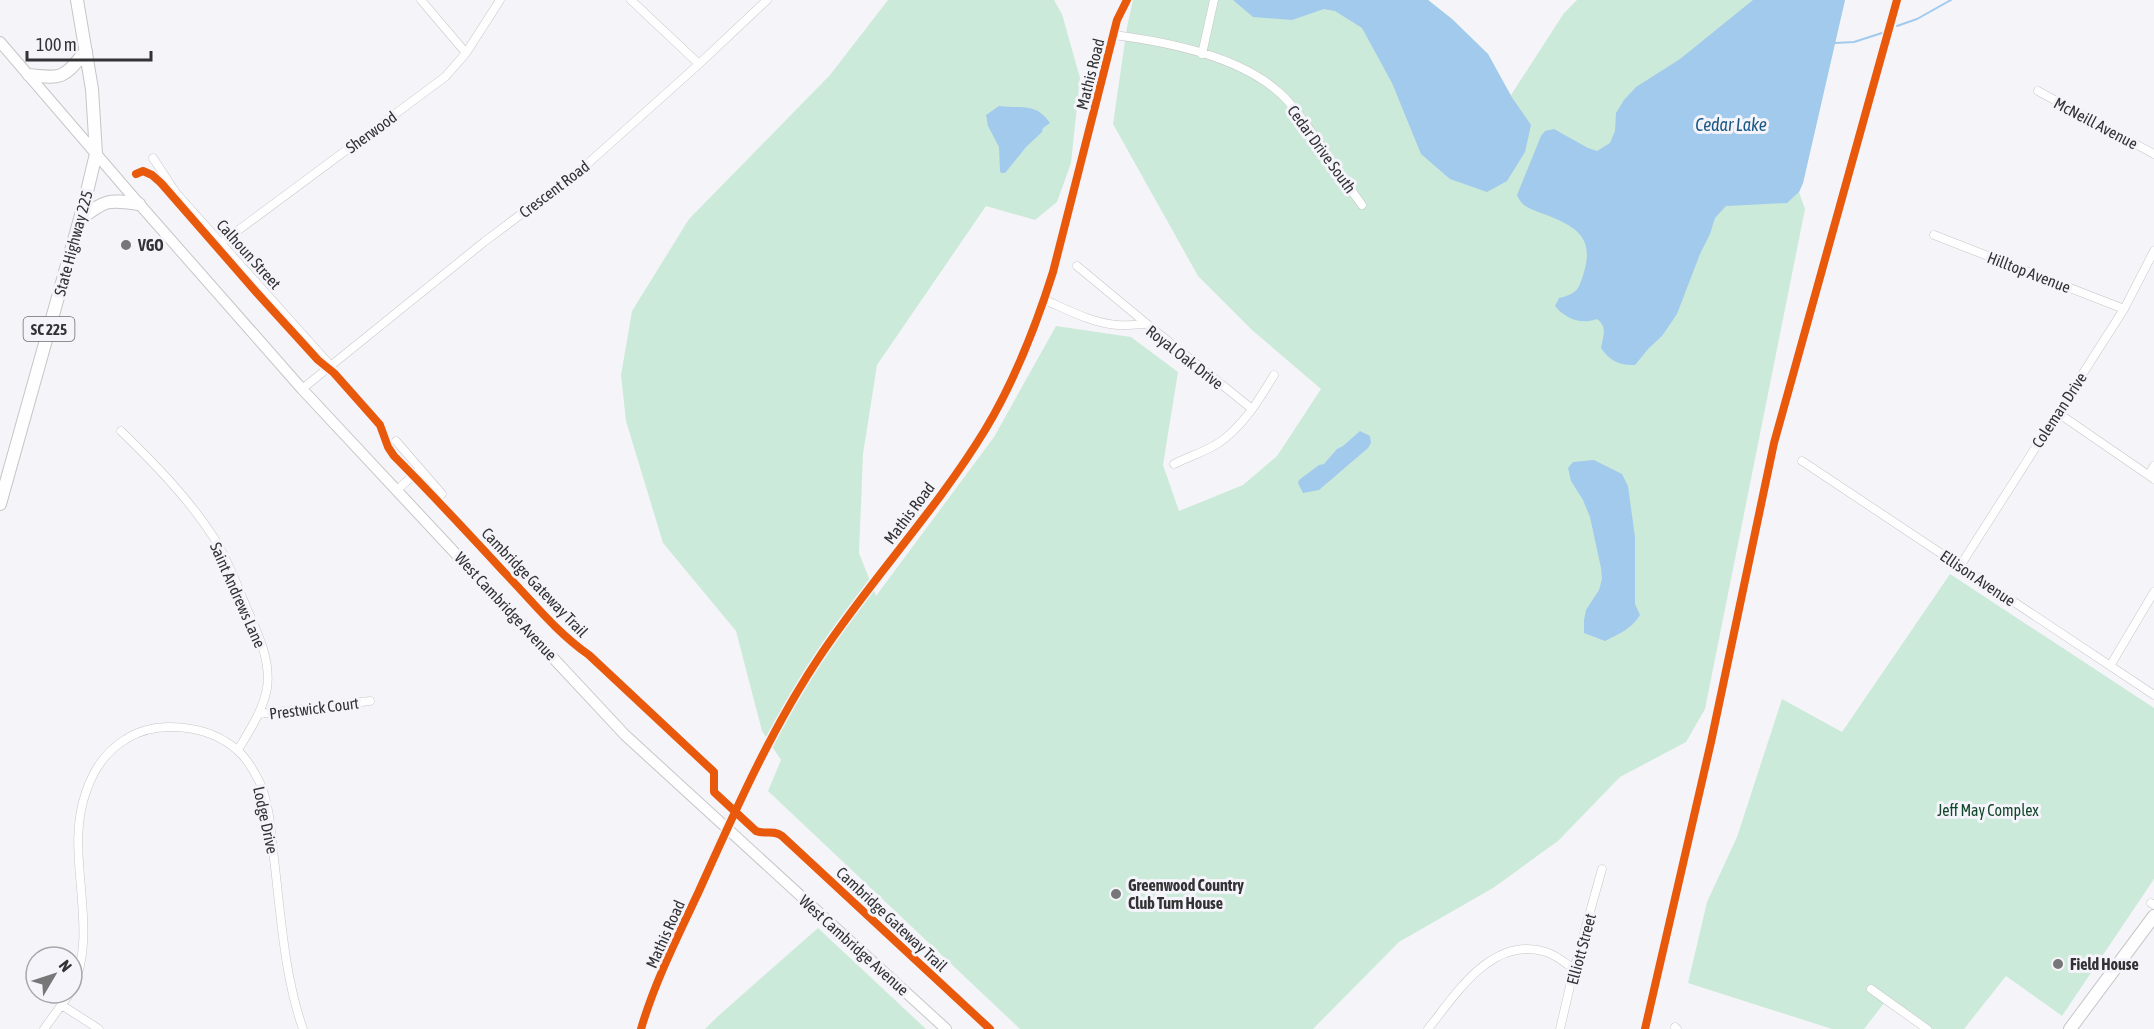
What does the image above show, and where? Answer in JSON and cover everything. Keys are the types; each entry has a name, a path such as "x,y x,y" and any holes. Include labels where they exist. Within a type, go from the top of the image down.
{"main road":[{"name":"State Highway 225","path":"0,504 96,154 92,88 77,0"},
{"name":"West Cambridge Avenue","path":"0,42 302,389 625,735 946,1029"},
{"path":"28,75 55,78 62,76 86,51"},
{"path":"80,219 105,202 119,201 139,204"},
{"path":"2070,1029 2154,916"}],"street":[{"path":"421,0 466,54"},
{"name":"Sherwood","path":"221,243 434,87 456,67 466,54 500,0"},
{"path":"631,0 699,64"},
{"name":"Crescent Road","path":"302,389 483,242 584,167 767,0"},
{"name":"Mathis Road","path":"641,1029 663,971 728,830 780,725 820,655 966,459 985,430 1014,372 1045,300 1066,228 1117,20 1127,0"},
{"path":"1202,54 1214,0"},
{"name":"Cedar Drive South","path":"1114,35 1221,58 1263,80 1280,94 1298,114 1362,206"},
{"name":"McNeill Avenue","path":"2038,91 2154,154"},
{"name":"Calhoun Street","path":"153,158 176,193 330,365"},
{"name":"Hilltop Avenue","path":"1934,235 2124,309"},
{"name":"Coleman Drive","path":"1960,566 2124,309 2154,251"},
{"path":"1077,266 1147,324"},
{"name":"Royal Oak Drive","path":"1045,300 1091,320 1122,326 1147,324 1252,409"},
{"path":"1174,464 1217,444 1235,429 1252,409 1274,375"},
{"path":"2058,413 2152,477 2154,466"},
{"name":"Saint Andrews Lane","path":"121,431 148,457 215,539 257,630 266,659 267,688 259,714 238,750"},
{"path":"396,441 442,494"},
{"name":"Ellison Avenue","path":"1802,460 2154,695"},
{"path":"397,490 420,469"},
{"path":"2110,666 2154,592"},
{"name":"Prestwick Court","path":"259,714 370,701"},
{"name":"Lodge Drive","path":"83,945 79,825 84,795 98,767 116,746 127,738 153,729 193,730 224,741 238,750 254,772 266,801 287,960 303,1029"},
{"name":"Elliott Street","path":"1560,1029 1602,869"},
{"path":"1428,1029 1468,978 1497,957 1521,950 1539,950 1553,954 1574,969"},
{"path":"1871,988 1927,1029"},
{"path":"63,1006 99,1029"},
{"name":"Lodge Drive","path":"44,1029 63,1006"}],"green space":[{"path":"888,0 1054,0 1062,14 1080,78 1071,163 1057,202 1035,220 986,206 877,365 863,454 859,553 876,596 994,437 1056,326 1131,337 1178,372 1163,465 1179,511 1243,485 1277,456 1321,389 1252,330 1198,276 1113,124 1133,0 1428,0 1452,19 1488,54 1511,95 1564,13 1577,0 1845,0 1799,192 1805,209 1705,709 1686,742 1620,777 1558,841 1493,888 1399,942 1313,1029 1020,1029 768,791 781,760 762,731 736,631 663,543 626,421 621,375 632,311 689,219 830,75"},
{"name":"Jeff May Complex","path":"1950,574 2154,708 2154,879 2062,1016 2006,976 1964,1029 1933,1029 1888,998 1864,1029 1832,1029 1688,983 1707,902 1737,837 1782,699 1842,732"},
{"path":"818,928 926,1029 705,1029 717,1017"}],"water":[{"path":"1233,0 1428,0 1452,19 1488,54 1511,96 1531,125 1525,152 1507,181 1487,192 1450,179 1421,154 1392,83 1362,28 1335,11 1324,9 1292,20 1253,17"},
{"name":"Cedar Lake","path":"1753,0 1845,0 1803,183 1799,192 1787,203 1726,206 1715,218 1677,314 1662,336 1635,365 1625,365 1612,359 1601,348 1604,329 1597,319 1574,320 1555,306 1559,298 1569,295 1579,287 1587,256 1582,238 1567,224 1526,207 1517,195 1545,131 1554,129 1597,151 1610,143 1615,131 1616,113 1636,87 1680,59"},
{"path":"999,106 1034,109 1045,116 1050,123 1043,128 1042,132 1026,147 1005,173 1000,171 999,147 988,126 986,115"},
{"path":"1360,431 1370,436 1371,443 1368,448 1319,490 1303,493 1298,483 1299,480 1319,465 1324,464 1337,449"},
{"path":"1594,460 1622,474 1628,486 1635,537 1635,604 1640,615 1629,628 1605,641 1584,633 1586,610 1599,590 1602,579 1601,568 1590,517 1571,481 1568,468 1573,462"}],"waterway":[{"path":"1897,26 1917,19 1951,0"},
{"path":"1835,43 1854,42 1885,32"}],"cycle path":[{"path":"641,1029 675,942 741,800 787,710 822,653 966,459 996,412 1015,373 1032,333 1053,272 1117,20 1127,0"},
{"path":"1645,1029 1711,742 1774,443 1897,0"},
{"name":"Cambridge Gateway Trail","path":"136,174 143,171 161,183 257,293 380,425 394,456 545,616 714,772 714,792 756,831 782,836 990,1029"}],"place":[{"name":"VGO","path":"126,245"},
{"name":"Greenwood Country Club Turn House","path":"1116,894"},
{"name":"Field House","path":"2058,964"}]}
